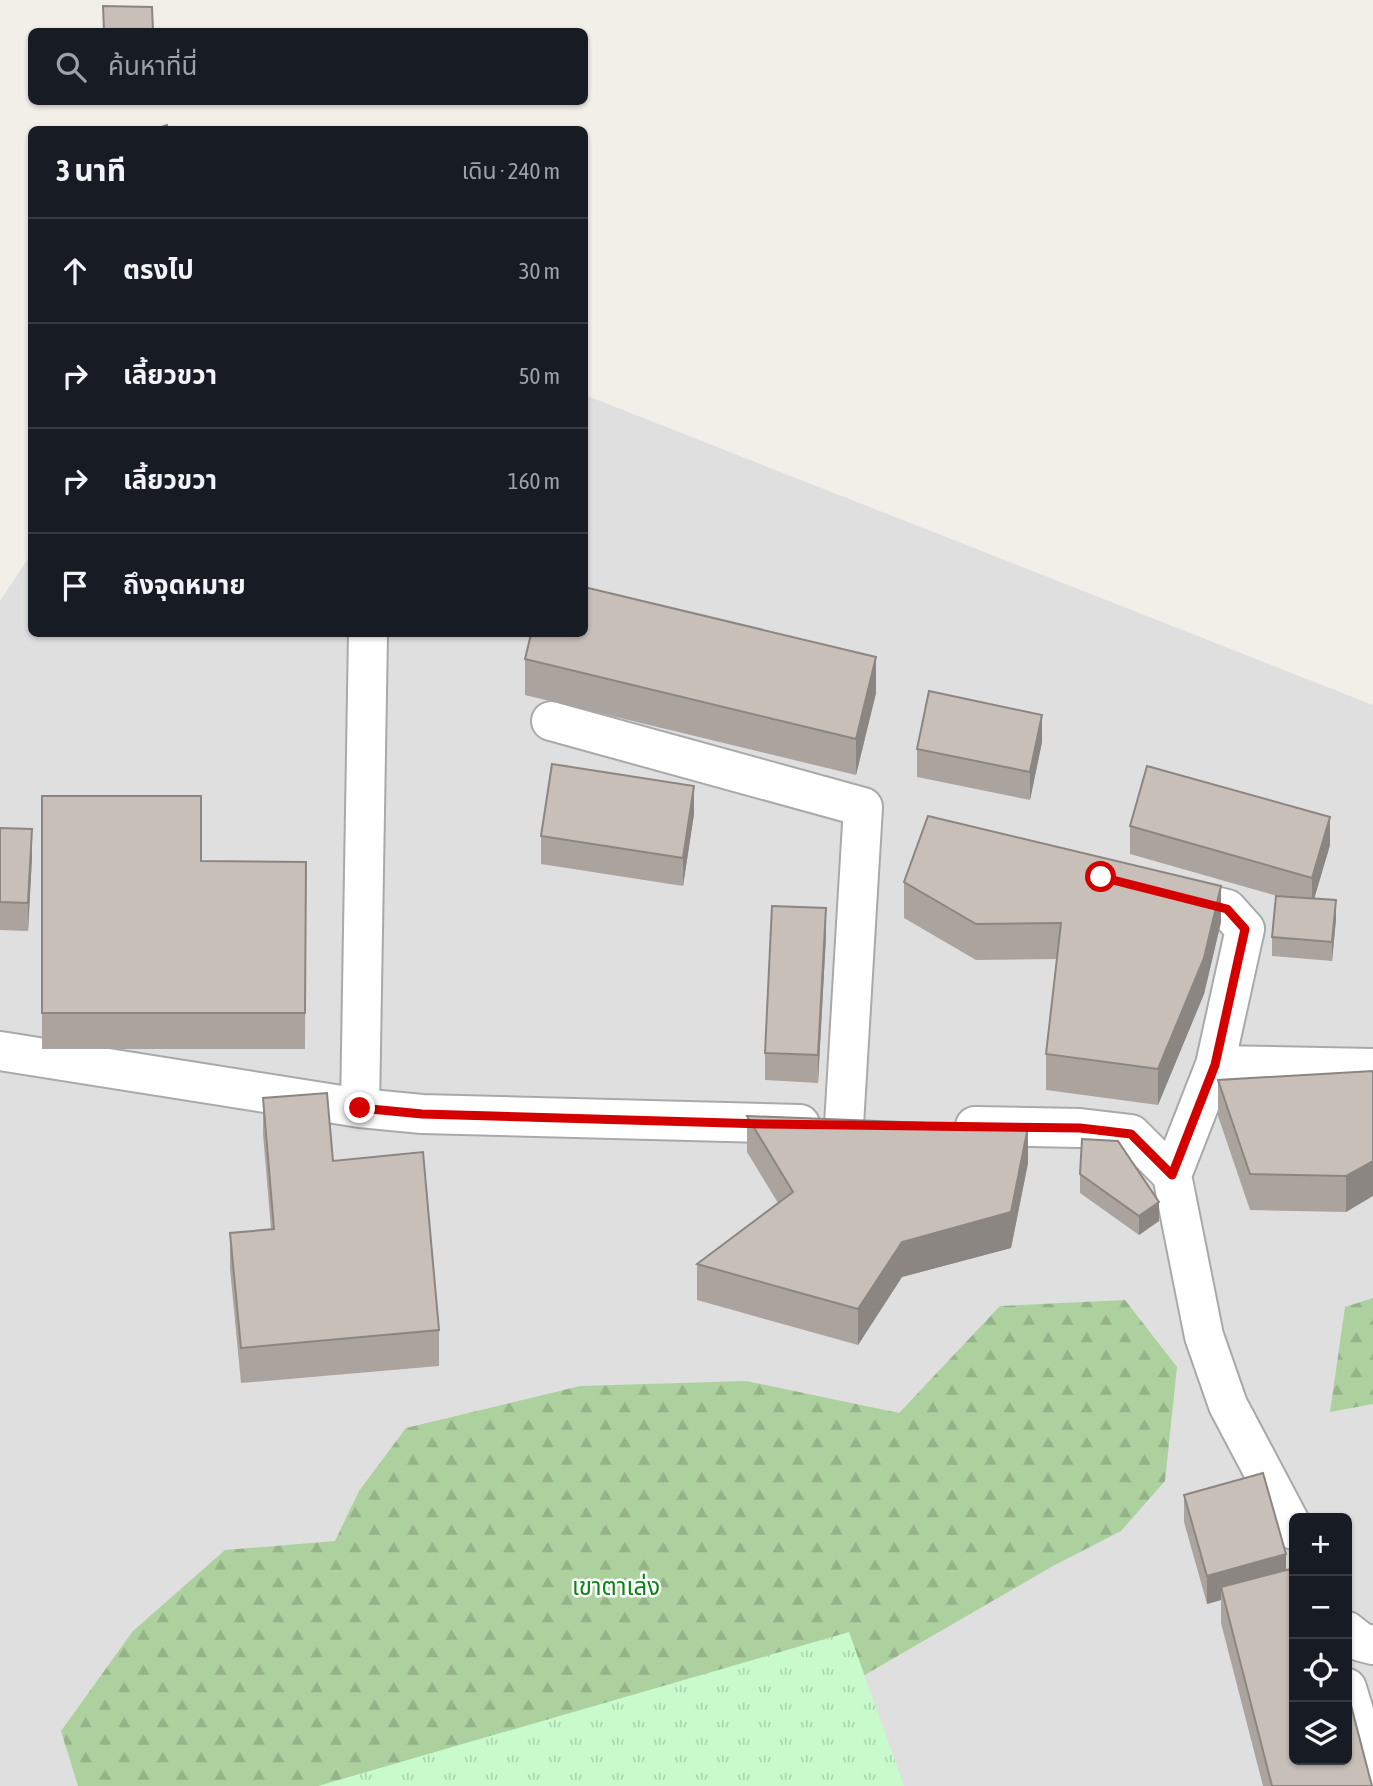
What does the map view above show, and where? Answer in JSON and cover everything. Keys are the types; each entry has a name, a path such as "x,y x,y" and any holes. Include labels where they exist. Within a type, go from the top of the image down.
{"street":[{"path":"360,1108 368,637"},
{"path":"551,721 863,807 844,1125"},
{"path":"1139,887 1227,909 1245,929 1215,1065 1172,1175 1204,1336 1228,1405 1289,1521"},
{"path":"0,1051 360,1108 422,1114 885,1125"},
{"path":"1215,1065 1373,1068"},
{"path":"941,1126 1080,1128 1131,1134 1172,1175"},
{"path":"1351,1702 1373,1774"}],"shaded area":[{"path":"588,396 1373,705 1373,1786 0,1786 0,601 28,559 28,637 588,637"}],"green space":[{"path":"1373,1298 1373,1404 1330,1412 1345,1307"},
{"name":"เขาตาเล่ง","path":"1125,1300 1177,1367 1165,1481 1121,1531 1053,1566 704,1768 668,1786 78,1786 61,1731 133,1631 225,1550 335,1541 359,1491 406,1428 580,1386 746,1381 899,1413 1000,1306"},
{"path":"849,1632 904,1786 318,1786"}],"building":[{"path":"103,6 152,7 153,28 104,28"},
{"path":"588,588 876,657 856,739 525,659 530,637 588,637"},
{"path":"929,691 1042,715 1030,772 917,749"},
{"path":"552,764 694,786 683,858 541,836"},
{"path":"1147,766 1330,817 1312,878 1130,826"},
{"path":"42,796 201,796 201,861 306,862 305,1013 42,1013"},
{"path":"928,816 1221,886 1204,958 1158,1069 1046,1054 1061,923 976,924 904,882"},
{"path":"0,828 32,829 28,903 0,902"},
{"path":"1276,896 1336,900 1332,942 1272,937"},
{"path":"772,906 826,908 818,1055 765,1053"},
{"path":"1373,1071 1373,1161 1346,1176 1250,1174 1218,1080"},
{"path":"327,1093 333,1161 423,1152 439,1330 241,1348 230,1233 274,1229 263,1098"},
{"path":"747,1116 1028,1127 1011,1212 902,1242 858,1309 697,1264 793,1192"},
{"path":"1082,1139 1118,1141 1159,1202 1139,1216 1080,1174"},
{"path":"1263,1473 1286,1554 1207,1576 1184,1495"},
{"path":"1289,1569 1289,1765 1352,1765 1352,1709 1372,1786 1272,1786 1221,1587"}],"route":[{"path":"360,1108 422,1114 766,1124 1080,1128 1131,1134 1172,1175 1215,1065 1245,929 1243,923 1227,909 1101,877"}]}
